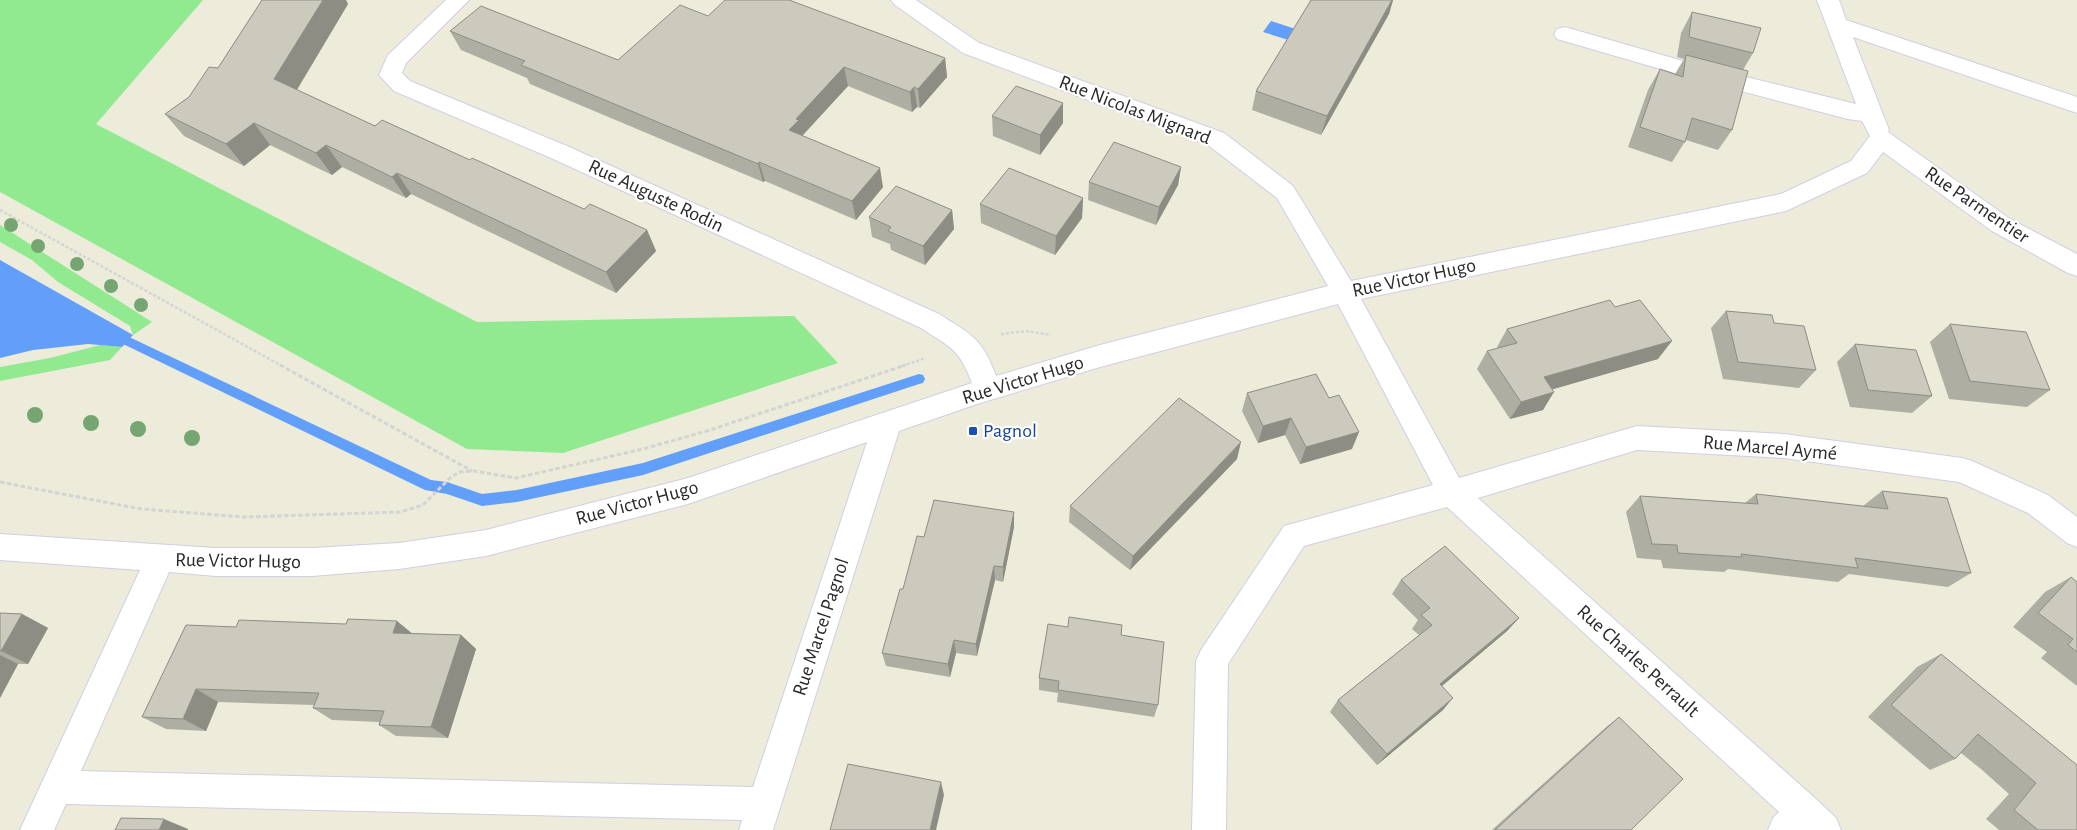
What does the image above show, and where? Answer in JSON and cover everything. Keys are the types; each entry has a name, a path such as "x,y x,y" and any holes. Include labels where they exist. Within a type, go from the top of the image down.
{"street":[{"name":"Rue Auguste Rodin","path":"458,0 396,60 390,76 402,86 559,152 930,322 966,344 977,360 988,390"},
{"name":"Rue Nicolas Mignard","path":"902,0 971,48 1216,139 1284,192 1345,292"},
{"path":"1828,0 1881,138"},
{"path":"1837,24 2077,105"},
{"path":"1565,34 1694,72 1848,111 1871,114"},
{"name":"Rue Victor Hugo","path":"0,547 216,562 312,562 399,556 486,544 688,491 988,390 1100,356 1345,292 1786,202 1859,167 1881,138"},
{"name":"Rue Parmentier","path":"1881,138 2001,225 2077,266"},
{"name":"Rue Charles Perrault","path":"1345,292 1452,493 1804,824"},
{"name":"Rue Marcel Pagnol","path":"760,817 886,424"},
{"name":"Rue Marcel Aymé","path":"1452,493 1637,438 1784,446 1962,470 2038,504 2077,534"},
{"path":"1208,830 1212,661 1294,535 1452,493"},
{"path":"37,830 160,559"},
{"path":"56,788 760,817"}],"path":[{"path":"0,210 474,471"},
{"path":"0,482 141,509 245,517 400,512 423,505 450,478 459,472 474,471 516,478 643,449 707,431 966,344 1014,331 1034,331 1052,336"}],"green space":[{"path":"0,0 203,0 96,124 477,322 794,316 838,363 563,453 467,449 0,192"},
{"path":"0,225 152,322 133,335 130,326 58,282 32,260 0,242"},
{"path":"100,345 122,347 110,360 0,381 0,367 50,358"}],"water":[{"path":"1271,21 1308,33 1301,44 1263,32"},
{"path":"0,260 133,335 122,347 88,344 33,350 0,358"}],"building":[{"path":"262,0 323,0 274,79 375,126 382,120 470,160 472,158 584,209 590,204 647,230 606,272 397,173 392,177 326,145 316,153 254,123 226,144 165,114 189,97 209,67 218,68"},
{"path":"725,0 789,0 945,58 918,89 914,87 910,92 844,67 796,119 799,120 789,130 880,168 852,201 759,162 758,164 521,65 525,61 450,31 481,6 618,60 680,5 708,16"},
{"path":"1311,0 1392,0 1327,116 1256,91"},
{"path":"1692,12 1761,28 1753,53 1689,37"},
{"path":"1686,55 1748,71 1732,130 1692,118 1685,142 1640,127 1660,69 1683,77"},
{"path":"1016,86 1063,103 1040,135 992,116"},
{"path":"1114,142 1181,167 1159,207 1089,182"},
{"path":"1009,168 1083,198 1056,236 980,204"},
{"path":"896,186 952,210 923,246 888,231 891,227 869,217"},
{"path":"1610,300 1615,307 1640,300 1672,341 1544,377 1554,392 1521,402 1487,351 1517,343 1507,329"},
{"path":"1726,311 1772,315 1774,323 1804,326 1816,370 1738,362"},
{"path":"1950,324 2026,332 2050,390 1970,381"},
{"path":"1855,344 1916,350 1932,396 1868,390"},
{"path":"1316,374 1329,398 1339,395 1359,432 1306,447 1291,418 1263,426 1247,393"},
{"path":"1179,398 1241,442 1133,556 1070,506"},
{"path":"1882,491 1947,498 1971,573 1855,558 1858,568 1741,554 1742,557 1678,553 1677,545 1652,544 1640,496 1758,504 1756,494 1888,509"},
{"path":"934,500 1014,512 1003,567 994,566 976,644 954,640 948,664 882,653 900,589 903,589 917,536 924,537"},
{"path":"1445,546 1519,618 1440,684 1453,698 1387,754 1338,700 1432,625 1421,615 1430,608 1401,580"},
{"path":"2071,577 2077,582 2077,652 2068,645 2073,639 2038,613"},
{"path":"0,613 22,614 1,651 0,651"},
{"path":"1069,617 1122,625 1121,635 1164,642 1158,705 1058,690 1059,681 1039,678 1048,624 1068,627"},
{"path":"348,619 397,621 393,633 461,635 431,727 379,725 384,711 313,708 319,693 196,689 183,719 142,717 186,625 236,627 239,620 346,624"},
{"path":"1941,654 2077,765 2077,830 2038,830 2014,810 2036,783 1978,734 1955,759 1891,705"},
{"path":"1619,717 1683,779 1631,830 1495,830"},
{"path":"848,764 941,782 930,830 830,830"},
{"path":"121,818 164,819 159,830 115,830"}],"waterway":[{"path":"127,341 430,486 447,488 482,500 517,496 643,469 919,379"}],"place":[{"name":"Pagnol","path":"973,431"}]}
